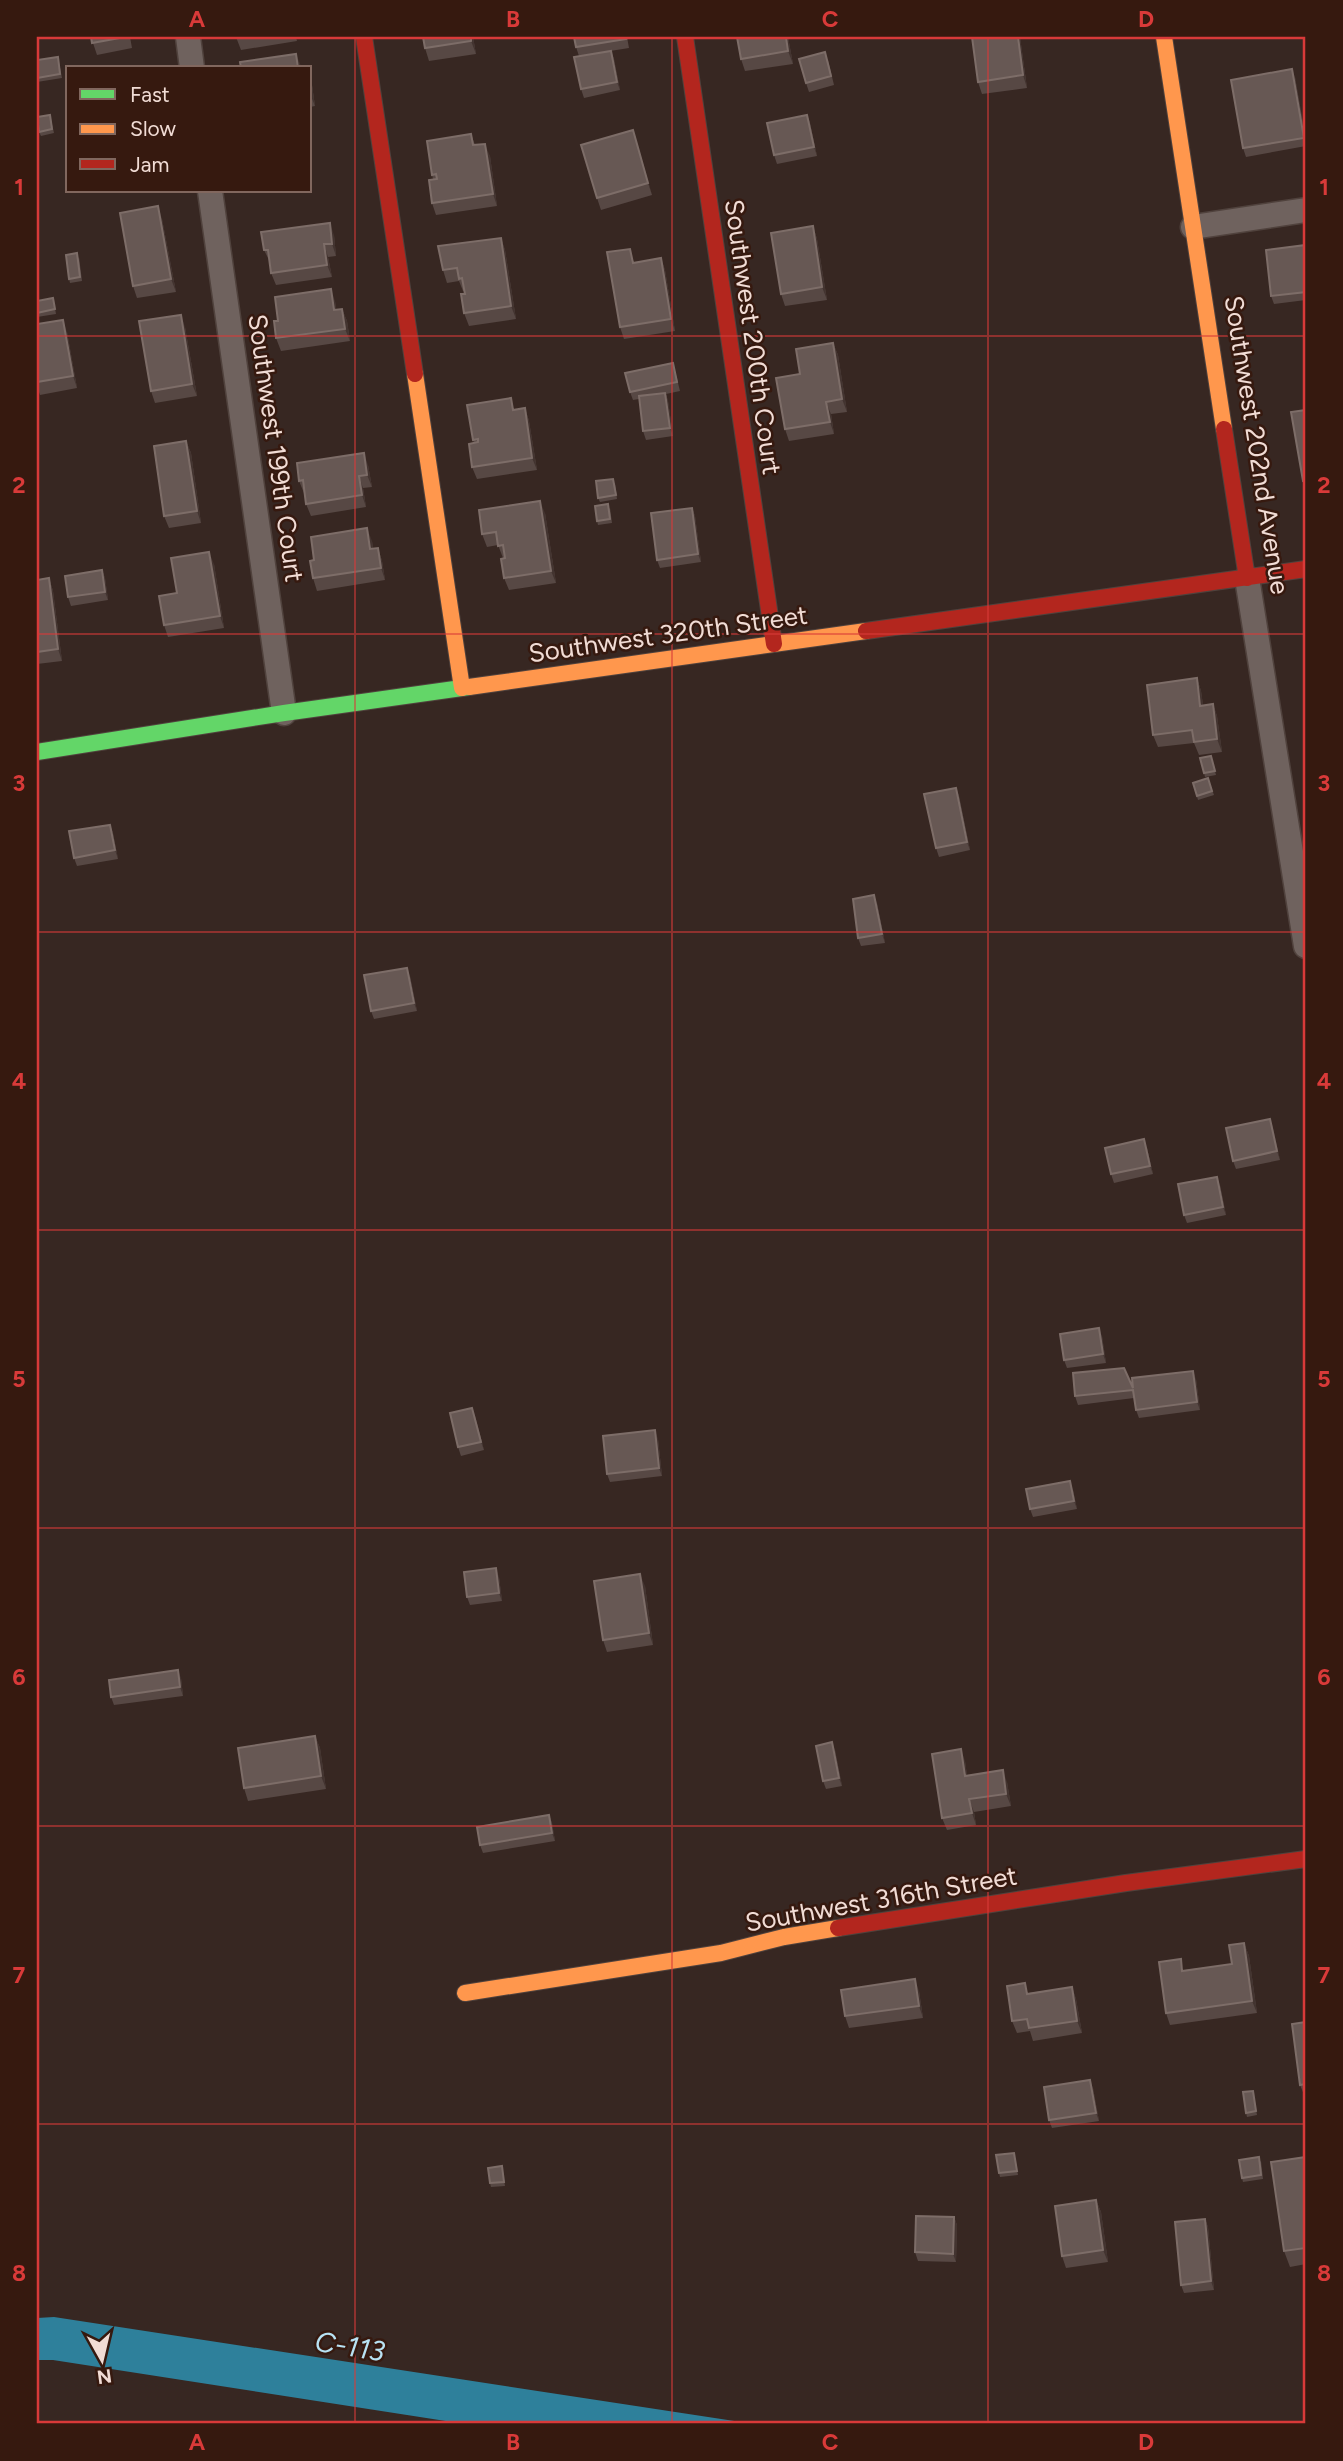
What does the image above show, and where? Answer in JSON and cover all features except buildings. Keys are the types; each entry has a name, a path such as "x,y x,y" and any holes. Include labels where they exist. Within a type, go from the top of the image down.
{"street":[{"path":"188,37 192,66"},
{"path":"364,37 462,688"},
{"name":"Southwest 200th Court","path":"685,37 774,644"},
{"name":"Southwest 202nd Avenue","path":"1164,37 1306,946"},
{"name":"Southwest 199th Court","path":"210,192 284,713"},
{"path":"1193,227 1306,210"},
{"name":"Southwest 320th Street","path":"37,752 284,713 1306,569"},
{"name":"Southwest 316th Street","path":"465,1993 721,1953 784,1937 839,1928 1126,1883 1306,1859"}],"water":[{"name":"C-113","path":"54,2317 754,2424 465,2424 53,2360 37,2360 37,2318"}],"traffic: fast":[{"path":"37,752 469,687"}],"traffic: slow":[{"path":"1164,37 1224,429"},
{"path":"415,374 462,688"},
{"path":"469,687 866,631"},
{"path":"465,1993 721,1953 784,1937 838,1928"}],"traffic: jam":[{"path":"364,37 415,374"},
{"path":"685,37 774,644"},
{"path":"1224,429 1247,578"},
{"path":"866,631 1306,569"},
{"path":"838,1928 1126,1883 1306,1859"}]}
